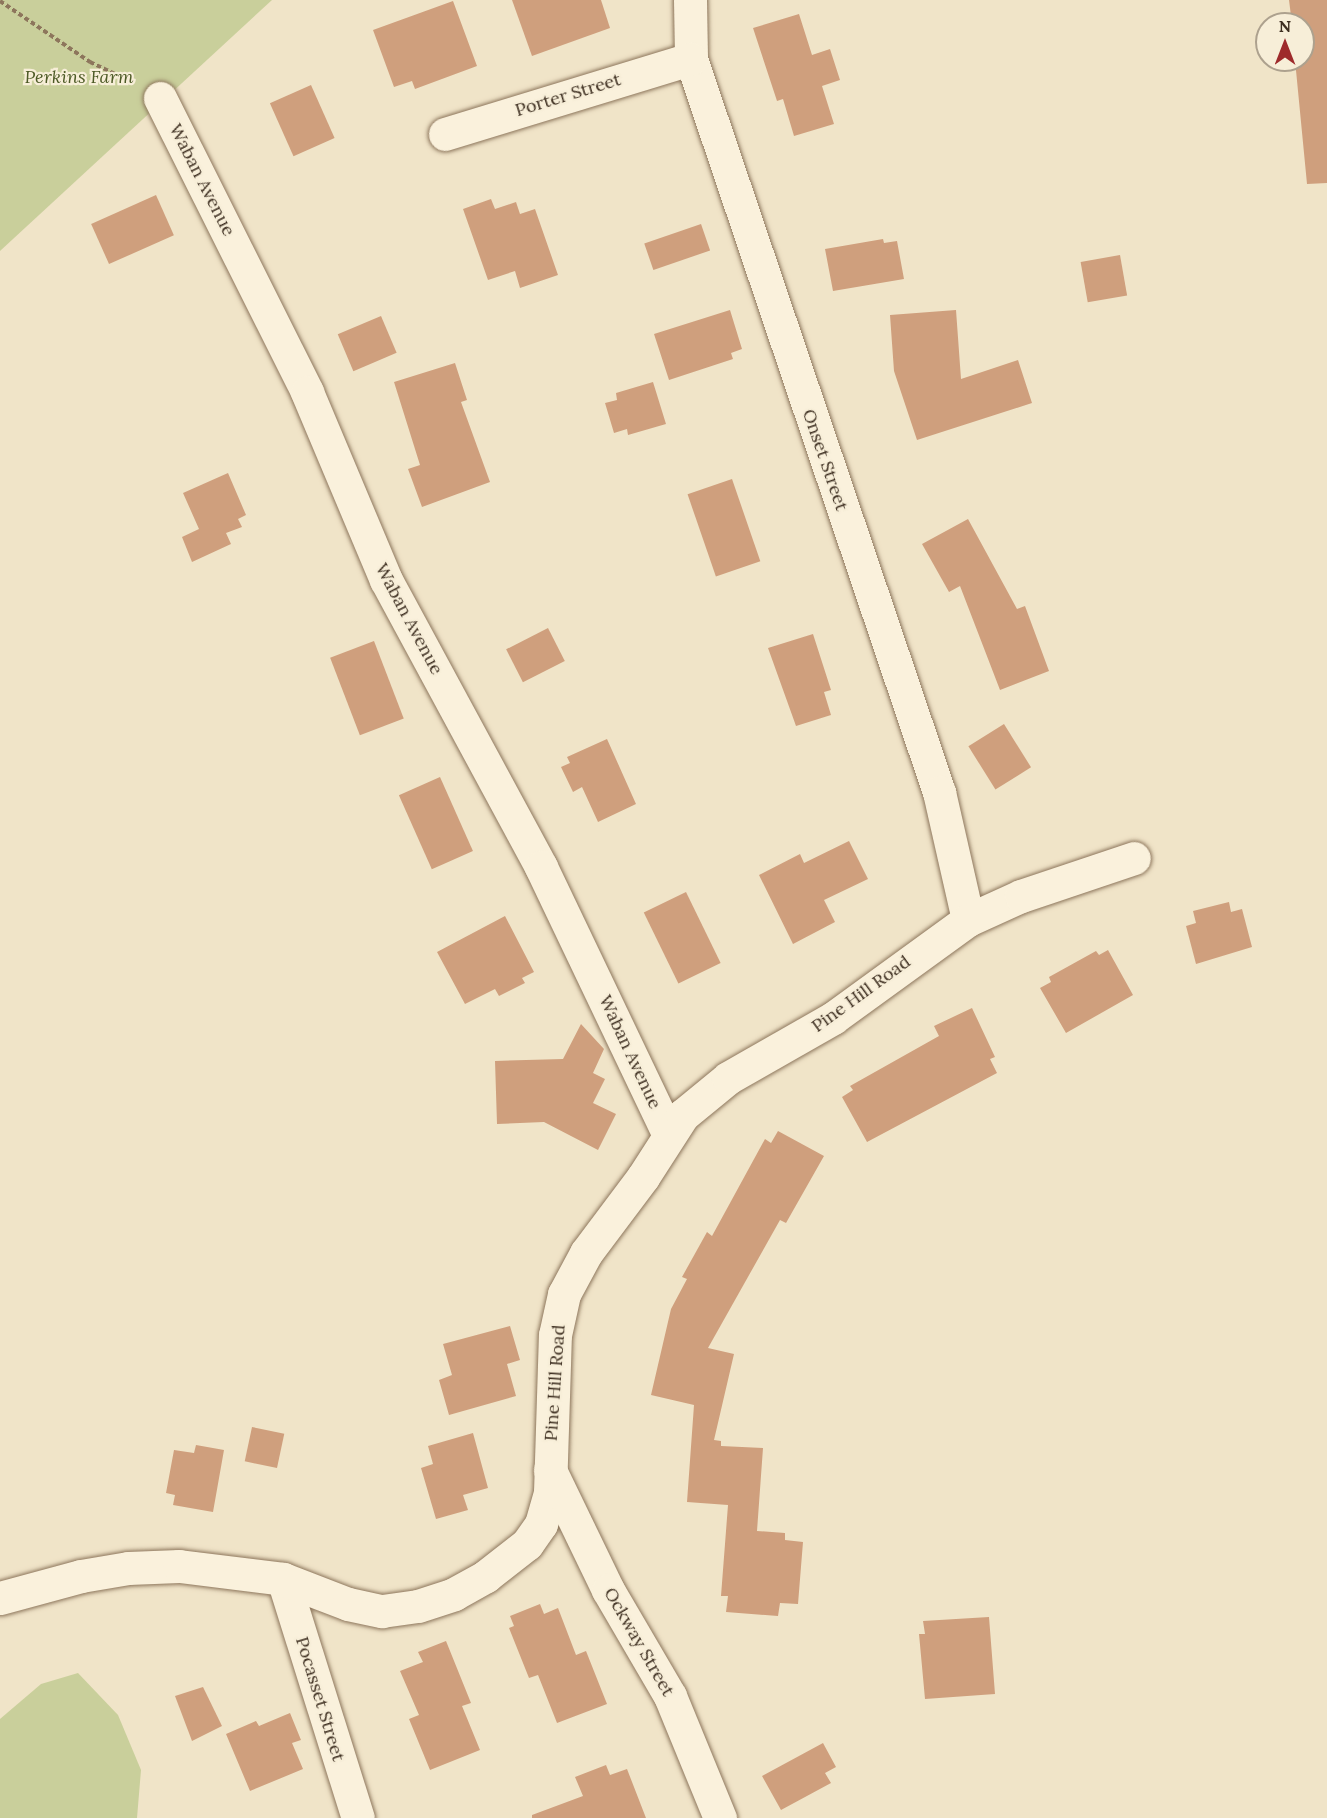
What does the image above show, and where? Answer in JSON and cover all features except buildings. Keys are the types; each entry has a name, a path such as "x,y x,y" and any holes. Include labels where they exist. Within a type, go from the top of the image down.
{"street":[{"name":"Onset Street","path":"690,0 691,59 939,792 968,920"},
{"name":"Porter Street","path":"445,134 691,59"},
{"name":"Waban Avenue","path":"160,98 308,392 386,580 541,867 669,1135"},
{"name":"Pine Hill Road","path":"0,1598 81,1576 128,1568 230,1570 283,1579 348,1604 382,1611 418,1606 454,1594 486,1576 527,1544 542,1524 550,1492 555,1335 564,1294 586,1253 644,1177 683,1115 728,1078 833,1018 922,950 968,920 1022,896 1134,858"},
{"name":"Ockway Street","path":"550,1470 608,1590 670,1696 720,1818"},
{"name":"Pocasset Street","path":"283,1579 358,1818"}],"path":[{"path":"0,1 90,62 160,98"}],"green space":[{"name":"Perkins Farm","path":"0,0 272,0 0,251"},
{"path":"78,1673 118,1715 141,1770 137,1818 0,1818 0,1719 41,1684"}]}
